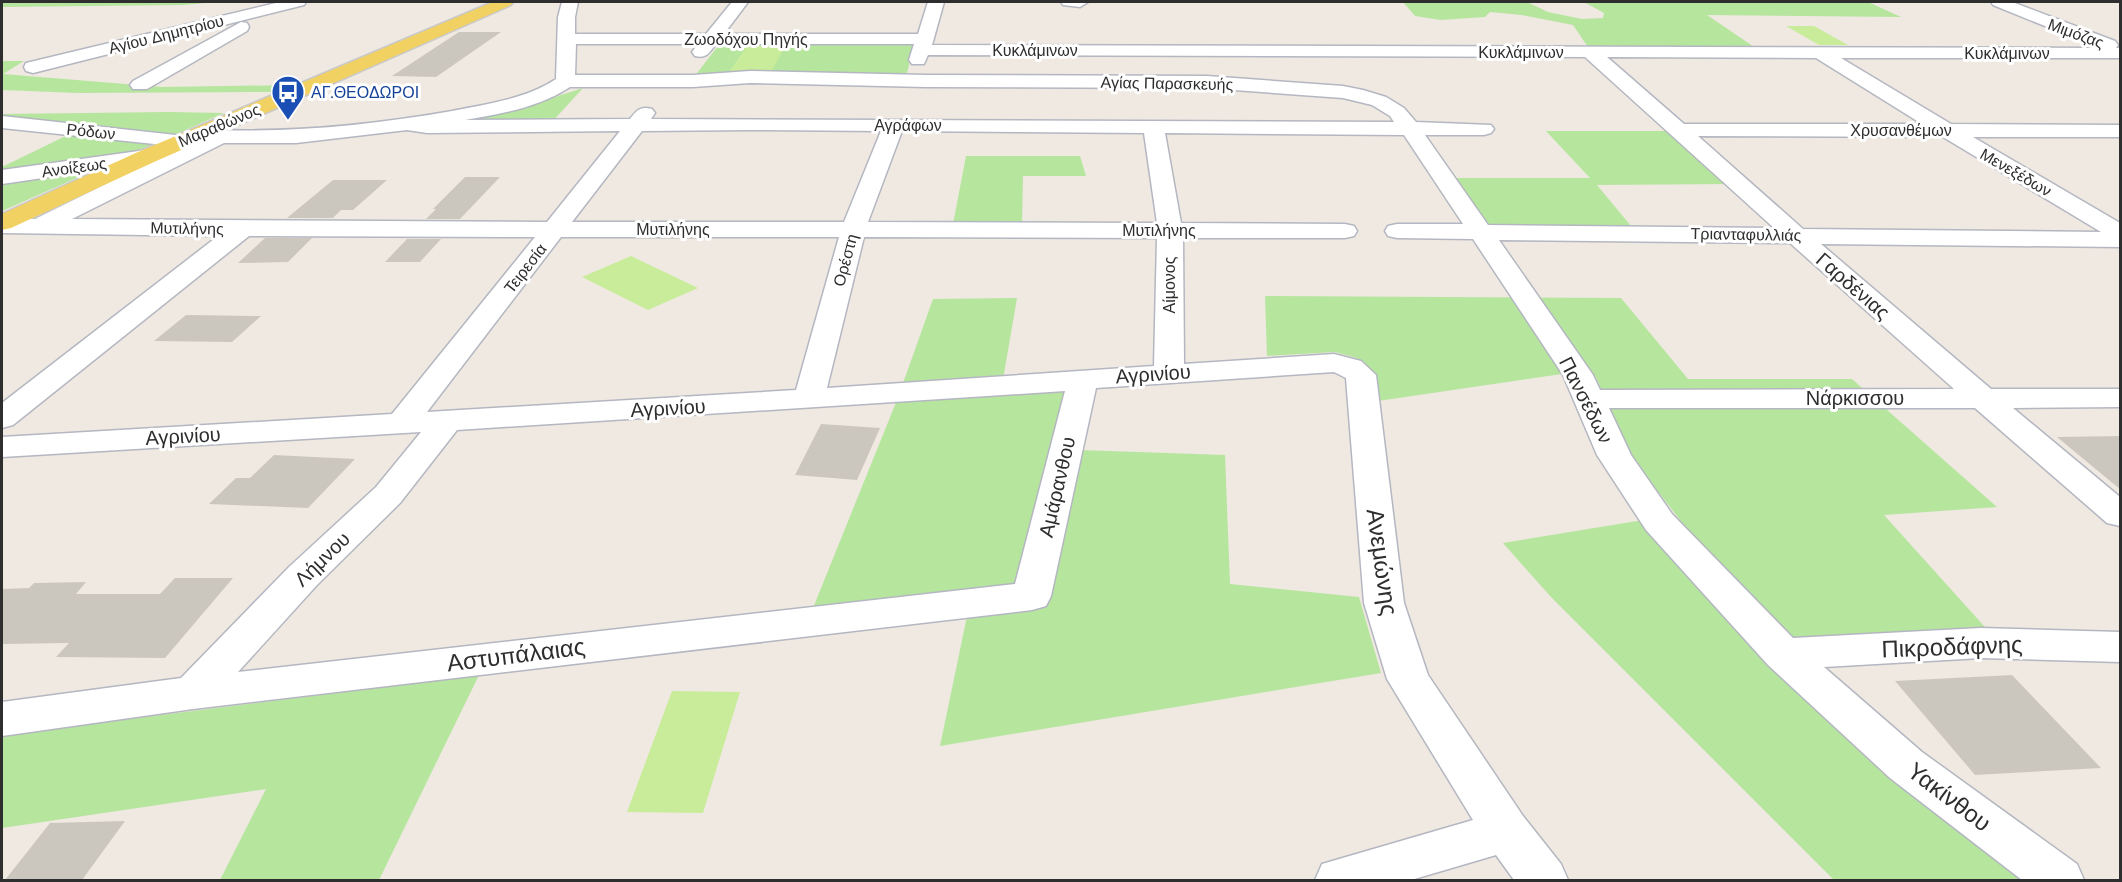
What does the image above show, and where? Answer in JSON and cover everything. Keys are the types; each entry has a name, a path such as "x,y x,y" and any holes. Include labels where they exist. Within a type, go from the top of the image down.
{"main road":[{"name":"Μαραθώνος","path":"2,225 188,138 505,2"}],"street":[{"name":"Αγίου Δημητρίου","path":"33,67 298,2"},
{"path":"407,124 518,102 562,86 566,81 565,15 570,2"},
{"name":"Τειρεσία","path":"402,423 556,230 646,112 711,39 740,2"},
{"path":"916,86 923,44 936,2"},
{"name":"Μιμόζας","path":"1999,2 2121,51"},
{"path":"140,85 265,14 262,11"},
{"name":"Ζωοδόχου Πηγής","path":"567,39 711,39 923,44"},
{"name":"Κυκλάμινων","path":"923,44 1590,52 2121,51"},
{"name":"Γαρδένιας","path":"1590,52 1981,397 2121,515"},
{"name":"Μενεξέδων","path":"1821,52 1946,130 2121,233"},
{"name":"Αγίας Παρασκευής","path":"566,81 674,81 750,77 916,86 1207,82 1353,94 1379,101 1397,112 1410,128"},
{"path":"1149,81 1153,103"},
{"name":"Αγράφων","path":"407,124 427,127 646,112 894,125 1484,129"},
{"name":"Ρόδων","path":"2,122 188,138 294,137 407,124"},
{"name":"Ορέστη","path":"809,399 854,228 894,125"},
{"name":"Αίμονος","path":"1153,126 1170,230 1169,374"},
{"name":"Πανσέδων","path":"1410,128 1578,375 1614,455 1659,522 1783,654 1842,708"},
{"name":"Χρυσανθέμων","path":"1681,130 2121,131"},
{"path":"2,244 220,137"},
{"name":"Ανοίξεως","path":"2,177 146,157"},
{"name":"Μυτιλήνης","path":"2,225 242,229 854,228 1345,231"},
{"path":"2,418 242,229"},
{"path":"1397,231 1480,232"},
{"name":"Τριανταφυλλιάς","path":"1480,232 1795,234 2121,240"},
{"name":"Αγρινίου","path":"2,447 809,399 1334,363"},
{"name":"Ανεμώνης","path":"1334,363 1350,367 1360,375 1384,603 1408,679 1506,831 1543,880"},
{"name":"Αμάρανθου","path":"1032,596 1083,379"},
{"name":"Νάρκισσου","path":"1589,399 2121,398"},
{"name":"Λήμνου","path":"193,693 303,576 395,487 447,421"},
{"name":"Αστυπάλαιας","path":"2,719 193,693 1032,596"},
{"name":"Πικροδάφνης","path":"1783,654 1981,643 2121,647"},
{"name":"Υακίνθου","path":"1842,708 1906,765 2059,880"},
{"path":"1340,880 1506,831"}],"green space":[{"path":"2,2 218,2 183,5 2,7"},
{"path":"1403,2 1527,2 1548,12 1582,19 1603,18 1604,13 1584,2 1868,2 1901,17 1707,15 1760,51 1590,50 1573,25 1522,15 1490,12 1485,17 1441,20 1415,16"},
{"path":"1786,26 1814,26 1848,45 1819,45"},
{"path":"721,42 915,42 907,73 890,76 694,77"},
{"path":"786,45 771,72 729,72 747,46"},
{"path":"2,61 24,61 3,74 162,87 297,85 279,92 78,93 2,90"},
{"path":"583,88 552,122 440,124 536,103"},
{"path":"224,113 2,211 2,167 84,127 2,117 2,114"},
{"path":"1546,131 1672,131 1730,184 1597,185 1631,226 1487,226 1454,178 1590,178"},
{"path":"966,156 1080,156 1086,176 1023,176 1022,224 953,224"},
{"path":"631,256 698,288 648,310 582,277"},
{"path":"1265,296 1621,298 1688,379 1852,379 1997,507 1884,515 1993,636 1755,646 1889,763 2037,880 1834,880 1551,597 1503,543 1637,521 1680,520 1629,454 1596,377 1562,374 1378,401 1374,373 1357,358 1335,352 1267,356"},
{"path":"1017,298 1001,391 1067,388 1050,449 1225,455 1230,584 1359,597 1381,673 940,746 966,621 975,590 813,608 897,400 933,299"},
{"path":"479,675 379,880 220,880 266,789 2,828 2,735"},
{"path":"672,691 740,692 703,813 627,812"}],"building":[{"path":"459,32 501,32 436,77 392,76"},
{"path":"465,177 500,177 460,219 426,219 436,209 433,209"},
{"path":"333,180 387,180 353,210 341,210 333,218 287,218"},
{"path":"265,238 312,238 288,262 238,263"},
{"path":"407,239 441,239 420,262 385,262"},
{"path":"186,315 261,316 232,342 154,341"},
{"path":"821,424 880,428 857,480 795,475"},
{"path":"2121,436 2121,490 2057,437"},
{"path":"274,455 355,459 308,508 209,504 236,478 250,478"},
{"path":"175,578 233,578 165,658 56,657 69,643 2,644 2,589 29,588 34,583 86,582 76,594 160,594"},
{"path":"2012,675 2101,768 1975,775 1895,681"},
{"path":"125,821 82,880 5,880 50,823"}],"place":[{"name":"ΑΓ.ΘΕΟΔΩΡΟΙ","path":"288,121"}]}
